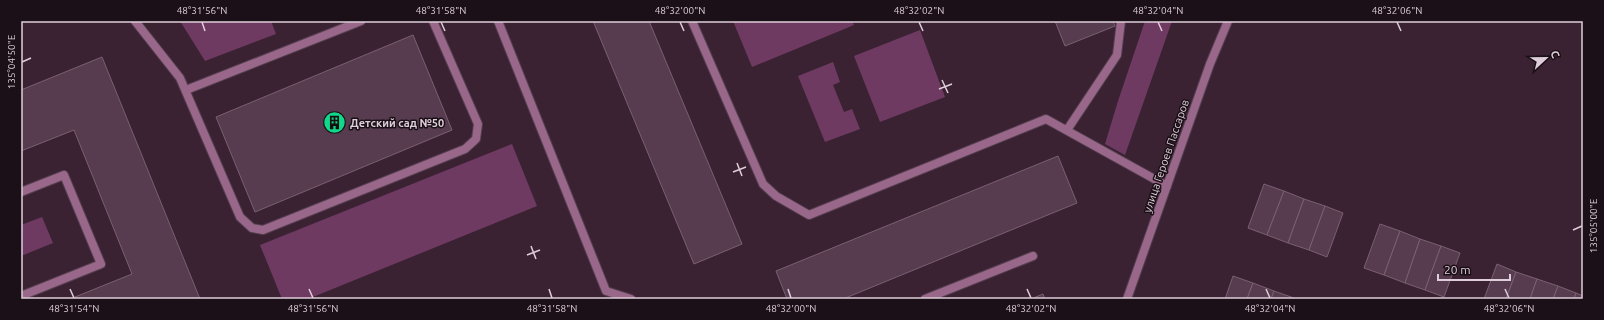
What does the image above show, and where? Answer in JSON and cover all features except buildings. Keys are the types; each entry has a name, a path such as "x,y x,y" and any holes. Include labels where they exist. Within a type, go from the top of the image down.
{"street":[{"path":"135,21 180,78 240,217 252,228 263,230 465,149 476,139 478,124 434,21"},
{"path":"186,90 361,21"},
{"path":"498,21 606,291 631,299"},
{"path":"692,21 762,184 776,196 809,215 1046,119 1167,186"},
{"path":"1067,130 1117,55 1121,21"},
{"name":"улица Героев Пассаров","path":"1127,299 1210,64 1228,21"},
{"path":"21,192 64,175 101,264 21,296"},
{"path":"925,299 1033,256"}],"shaded area":[{"path":"180,21 271,21 276,34 205,61"},
{"path":"733,21 852,21 854,25 752,67"},
{"path":"1145,21 1172,21 1125,155 1105,144"},
{"path":"920,30 945,97 880,122 854,56"},
{"path":"833,62 840,82 833,85 844,112 852,109 860,129 825,142 798,76"},
{"path":"512,144 537,206 308,299 282,299 260,245"},
{"path":"42,217 53,243 21,256 21,225"}],"place":[{"name":"Детский сад №50","path":"334,123"}]}
